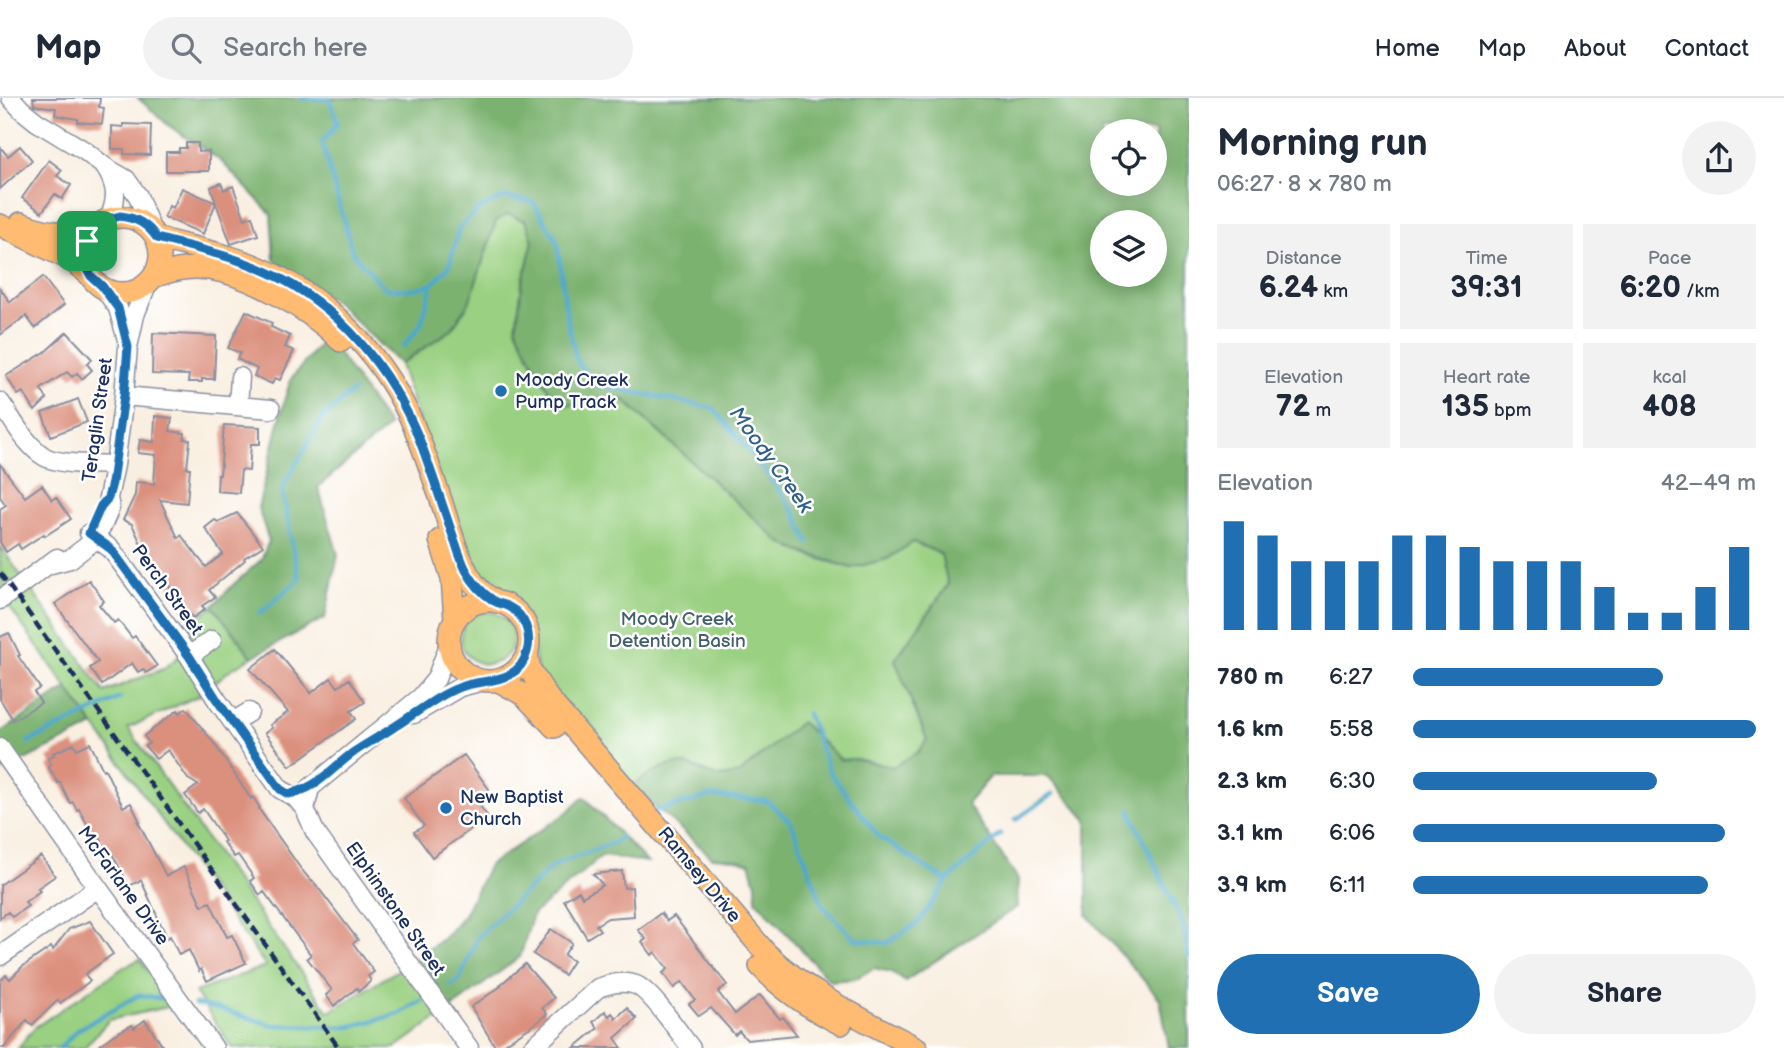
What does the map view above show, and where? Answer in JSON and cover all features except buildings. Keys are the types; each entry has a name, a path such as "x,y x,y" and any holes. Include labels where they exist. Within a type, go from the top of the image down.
{"main road":[{"path":"0,212 30,227 66,233 101,225 120,216 131,217 142,222 154,233 269,272 324,307 361,342 379,364 408,413 465,568 480,590 520,615 527,627 527,653 516,671 507,677 490,680 471,677 460,669 453,658 449,645 450,632 463,611 473,605 496,602"},
{"path":"0,225 71,260 111,291 131,292 174,271 197,268 219,271 276,293 332,333 365,367 382,393 406,441 452,578 455,620"},
{"path":"96,281 86,265 84,253 87,241 101,225"},
{"path":"151,280 161,258 154,233"},
{"name":"Ramsey Drive","path":"527,653 530,670 548,698 766,953 786,972 840,1008 918,1048"},
{"name":"Ramsey Drive","path":"490,680 524,695 537,708 742,947 779,986 814,1010 887,1048"}],"street":[{"path":"11,98 37,122 85,150 105,167 126,179 138,195 154,233"},
{"path":"101,225 113,210 115,187 105,167"},
{"name":"Teraglin Street","path":"0,600 51,564 70,558 84,549 110,508 108,498 115,465 128,347 135,315 151,280"},
{"name":"Teraglin Street","path":"96,281 118,308 128,347"},
{"path":"237,406 240,377"},
{"path":"124,396 271,409"},
{"path":"0,402 35,449 45,457 54,461 115,465"},
{"name":"Perch Street","path":"92,535 111,549 189,656 212,640"},
{"path":"288,794 310,788 421,697 436,679 449,645"},
{"path":"189,656 280,789 296,798 305,809"},
{"path":"355,751 460,687 490,680"},
{"path":"233,722 248,712"},
{"name":"McFarlane Drive","path":"0,748 214,1048"},
{"path":"305,809 310,788"},
{"name":"Elphinstone Street","path":"305,809 315,832 469,1048"},
{"path":"0,956 98,888"},
{"path":"532,1048 597,988 624,983 636,985 647,993 691,1048"}],"green space":[{"path":"138,98 1189,98 1189,1048 1169,1048 1160,999 1087,915 1087,820 1048,776 991,776 967,804 1018,879 1017,907 905,981 891,972 874,968 855,979 830,981 756,900 756,884 750,863 712,857 632,786 656,771 675,764 686,764 718,776 740,773 801,722 841,760 856,759 893,767 918,752 927,740 895,660 948,585 941,554 913,542 887,559 851,568 796,550 780,542 624,400 561,405 541,379 516,328 522,285 533,241 526,221 508,214 496,221 469,303 451,330 400,364 337,303 274,260 271,214 221,161 168,125"},
{"name":"Moody Creek Detention Basin","path":"508,213 526,221 533,241 522,285 516,328 541,379 561,405 623,400 780,541 807,555 851,568 887,559 913,542 941,554 948,584 895,660 927,740 918,752 893,767 856,759 841,760 801,722 740,773 717,776 682,764 659,771 632,786 538,671 525,613 478,578 444,493 400,365 451,330 469,302 496,221"},
{"path":"326,336 389,426 318,487 338,555 325,618 252,657 213,606 261,560 269,541 258,508 285,398 291,379"},
{"path":"0,546 104,692 163,669 178,657 187,625 213,606 252,657 230,670 200,695 128,728 329,1012 408,964 443,1014 395,1048 232,1048 195,992 266,966 0,594"},
{"path":"487,612 497,614 505,620 511,628 511,648 505,656 497,662 487,664 477,662 469,656 463,648 461,638 463,628 469,620 477,614"},
{"path":"67,688 94,726 0,772 0,733"},
{"path":"584,797 647,862 602,856 533,914 520,957 443,1014 408,964 445,937 464,915 489,865 565,814"},
{"path":"140,959 172,1006 109,1020 84,1048 18,1048 34,1028"}],"waterway":[{"path":"301,98 329,99"},
{"name":"Moody Creek","path":"329,98 338,123 322,142 353,254 386,289 414,289 433,284 449,266 459,228 480,208 506,197 533,202 557,241 567,318 577,361 594,384 713,408 752,454 794,511 809,543"},
{"path":"404,346 421,324 432,284"},
{"path":"260,613 299,580 282,489 322,419 353,391"},
{"path":"28,742 120,698"},
{"name":"Moody Creek","path":"807,713 830,773 879,837 948,880"},
{"name":"Moody Creek","path":"1015,820 1053,794"},
{"path":"655,811 711,796 767,801 791,822 823,906 855,939 887,943 918,923 947,881 993,840"},
{"name":"Moody Creek","path":"1130,811 1183,924 1189,957"},
{"name":"Moody Creek","path":"991,842 1000,834"},
{"path":"450,985 459,980 478,937 554,865 613,843 621,837"},
{"path":"60,1048 77,1030 139,995 166,999"},
{"path":"195,1004 272,1025 349,1027 399,1014 421,1001"}],"railway":[{"path":"0,573 339,1048"}],"place":[{"name":"Moody Creek Pump Track","path":"501,391"},
{"name":"New Baptist Church","path":"446,808"}],"route":[{"path":"131,217 151,229 157,238 269,272 299,289 347,327 379,364 408,413 465,568 472,580 496,602 520,615 527,627 527,653 516,671 497,680 460,687 436,700 355,751 310,788 288,794 280,789 189,656 111,549 89,533 101,506 108,498 112,483 128,347 118,308 91,276 86,265 84,253 87,241 100,224 109,219 131,217"}]}
